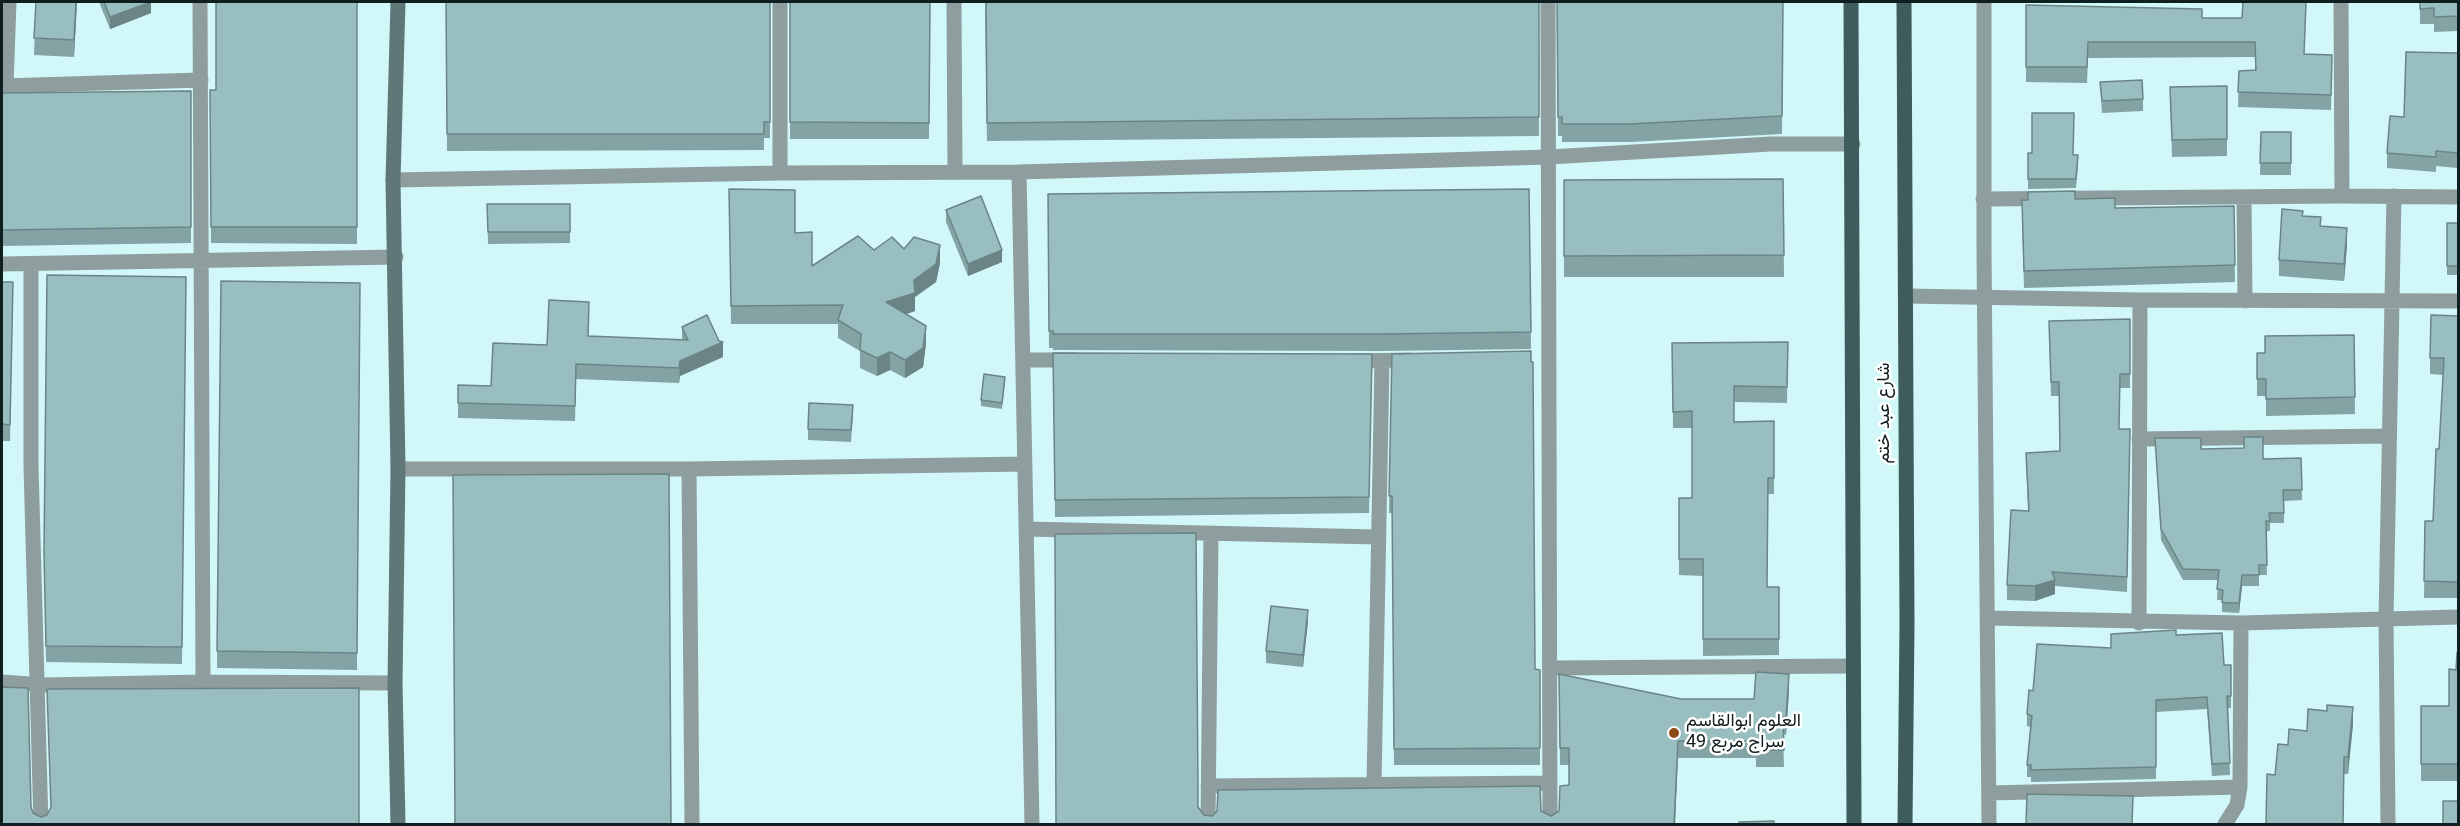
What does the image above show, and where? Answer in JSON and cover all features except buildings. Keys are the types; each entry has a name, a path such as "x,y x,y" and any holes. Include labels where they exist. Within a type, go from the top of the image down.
{"main road":[{"name":"شارع عبد ختم","path":"1851,2 1854,825"},
{"name":"شارع عبد ختم","path":"1904,2 1905,825"}],"street":[{"path":"9,2 4,86 201,80"},
{"path":"200,2 203,682"},
{"path":"398,2 393,180 398,469 395,683 398,825"},
{"path":"780,2 780,173"},
{"path":"954,2 956,171"},
{"path":"1548,2 1549,157 1543,358 1550,669 1550,825"},
{"path":"1984,2 1983,199 1989,825"},
{"path":"2341,2 2342,196"},
{"path":"393,180 780,173 1019,172 1549,157 1771,144 1852,144"},
{"path":"1019,172 1032,825"},
{"path":"1983,199 2244,196 2458,197"},
{"path":"2244,196 2245,301"},
{"path":"2388,825 2386,618 2394,196"},
{"path":"2,264 396,257"},
{"path":"32,264 31,467 41,825"},
{"path":"1906,296 2245,301 2458,301"},
{"path":"2139,623 2140,300"},
{"path":"1023,360 1095,360"},
{"path":"1334,361 1430,360"},
{"path":"1374,784 1382,361"},
{"path":"2139,439 2388,436"},
{"path":"398,469 689,469 1025,464"},
{"path":"689,469 692,825"},
{"path":"1026,529 1377,537"},
{"path":"1208,825 1211,533"},
{"path":"1988,618 2139,623 2241,623 2458,617"},
{"path":"2225,825 2237,805 2240,787 2241,623"},
{"path":"1550,669 1853,666"},
{"path":"2,682 37,684 395,683"},
{"path":"1208,786 1550,783"},
{"path":"1989,793 2240,787"}],"place":[{"name":"العلوم ابوالقاسم سراج مربع 49","path":"1674,733"}]}
